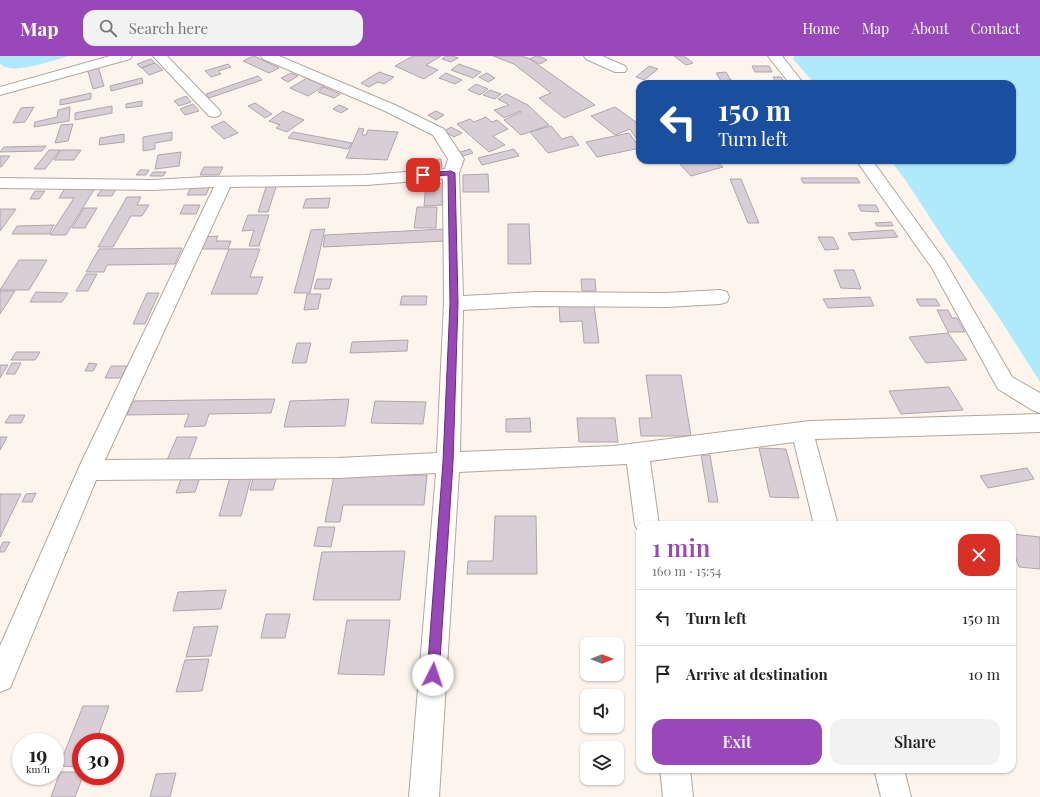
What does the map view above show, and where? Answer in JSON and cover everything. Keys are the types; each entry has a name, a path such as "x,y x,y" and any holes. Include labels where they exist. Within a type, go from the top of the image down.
{"street":[{"path":"0,91 125,56"},
{"path":"160,56 214,113"},
{"path":"591,56 620,69"},
{"path":"776,56 784,69 794,80"},
{"path":"272,57 390,108 439,132 456,159 451,173 454,303 448,462 424,797"},
{"path":"867,164 939,265 1005,383 1040,404"},
{"path":"0,183 152,184 366,180 451,173"},
{"path":"0,678 89,470 224,183"},
{"path":"454,303 536,299 666,300 720,297"},
{"path":"89,470 338,468 448,462 614,456 802,431 1040,423"},
{"path":"802,431 825,521"},
{"path":"637,453 646,521"},
{"path":"675,773 678,797"},
{"path":"890,773 896,797"}],"water":[{"path":"0,56 69,56 33,66 14,68 6,67 0,64"},
{"path":"794,56 1040,56 1040,382 996,313 893,164 1016,164 1016,80 811,80 793,59"}],"building":[{"path":"254,56 279,68 269,73 243,61"},
{"path":"413,56 441,56 426,65 438,70 424,79 395,66"},
{"path":"446,56 458,58 451,62 442,59"},
{"path":"493,56 522,56 530,59 595,105 564,118 539,98 551,93 514,64"},
{"path":"536,56 547,60 540,64 530,59"},
{"path":"674,56 684,56 693,63 686,65"},
{"path":"151,59 155,63 141,68 137,64"},
{"path":"155,63 163,70 149,75 142,68"},
{"path":"228,64 231,67 218,71 221,74 211,77 205,71"},
{"path":"459,64 481,72 473,78 451,70"},
{"path":"98,66 104,86 93,89 87,68"},
{"path":"649,66 658,69 644,80 636,77"},
{"path":"752,66 769,66 772,72 755,72"},
{"path":"379,72 394,77 384,84 378,82 369,87 361,83"},
{"path":"726,72 731,80 720,80 716,73"},
{"path":"291,73 298,76 288,82 281,78"},
{"path":"446,73 462,80 455,84 439,78"},
{"path":"487,73 495,78 488,82 479,77"},
{"path":"258,76 262,80 209,98 206,94"},
{"path":"773,77 781,77 783,80 775,80"},
{"path":"142,78 143,83 111,91 110,86"},
{"path":"307,78 324,86 308,96 290,88"},
{"path":"476,84 488,89 480,95 468,90"},
{"path":"324,87 340,94 334,98 318,92"},
{"path":"490,90 501,94 495,99 483,95"},
{"path":"91,93 91,99 60,105 60,100"},
{"path":"506,94 528,105 549,125 521,135 504,120 521,112 520,111 504,118 494,110 509,105 498,99"},
{"path":"186,96 191,102 179,106 174,101"},
{"path":"142,101 142,106 126,108 126,104"},
{"path":"255,103 272,114 265,118 248,106"},
{"path":"193,104 199,111 185,115 180,109"},
{"path":"339,105 348,109 341,113 333,109"},
{"path":"112,106 112,113 75,120 75,113"},
{"path":"34,107 25,122 13,123 21,108"},
{"path":"70,107 69,121 34,127 35,122 57,117 58,110"},
{"path":"615,107 636,122 636,138 630,129 615,135 591,116"},
{"path":"283,111 304,120 287,132 276,128 280,125 269,121"},
{"path":"436,111 444,115 436,120 428,115"},
{"path":"486,117 492,122 497,120 508,129 493,136 505,145 489,152 457,124 470,119 474,122"},
{"path":"224,121 238,133 224,139 211,127"},
{"path":"73,124 68,141 55,143 61,125"},
{"path":"551,126 562,139 572,136 579,145 548,153 530,132"},
{"path":"451,127 462,133 454,137 444,131"},
{"path":"359,128 364,129 362,135 366,135 368,130 398,132 387,160 346,158"},
{"path":"172,132 172,140 155,143 155,149 143,151 143,137"},
{"path":"293,132 352,143 348,149 288,138"},
{"path":"629,133 636,143 636,149 597,157 586,142"},
{"path":"124,134 124,142 99,145 100,138"},
{"path":"46,146 42,151 0,152 4,147"},
{"path":"470,149 473,153 463,156 460,152"},
{"path":"514,149 519,156 482,165 478,158"},
{"path":"49,150 60,150 45,169 34,169"},
{"path":"61,150 81,150 74,160 54,160"},
{"path":"181,152 179,166 155,169 158,155"},
{"path":"0,156 10,156 1,167 0,167"},
{"path":"441,159 442,167 416,169 416,161"},
{"path":"680,164 720,164 723,167 691,176"},
{"path":"204,167 223,167 219,175 200,175"},
{"path":"140,170 149,170 146,175 136,175"},
{"path":"153,172 166,172 163,176 150,176"},
{"path":"488,174 489,192 463,192 463,175"},
{"path":"801,178 857,178 860,183 803,183"},
{"path":"730,179 741,179 759,223 748,223"},
{"path":"443,183 442,205 424,206 426,184"},
{"path":"267,184 277,184 268,212 258,212"},
{"path":"192,185 210,185 206,195 187,195"},
{"path":"65,188 95,188 66,235 50,235 74,198 59,198"},
{"path":"102,189 116,189 112,196 97,196"},
{"path":"35,191 45,191 39,199 30,199"},
{"path":"127,197 141,197 137,205 149,205 142,216 131,216 113,247 98,247"},
{"path":"330,198 328,208 303,208 306,199"},
{"path":"184,205 200,205 196,214 180,214"},
{"path":"858,205 876,205 879,212 861,211"},
{"path":"417,207 437,207 436,228 414,228"},
{"path":"84,208 97,208 85,228 72,228"},
{"path":"0,209 16,209 0,231"},
{"path":"248,215 269,215 259,246 249,246 254,230 242,231"},
{"path":"891,222 893,226 877,226 875,223"},
{"path":"508,224 529,224 531,264 508,264"},
{"path":"54,225 49,234 12,234 17,226"},
{"path":"325,229 310,293 294,293 311,230"},
{"path":"445,229 445,241 323,247 325,235"},
{"path":"893,230 898,237 852,240 848,233"},
{"path":"218,236 216,241 231,241 228,249 196,249 201,237"},
{"path":"818,237 833,237 839,249 825,250"},
{"path":"182,248 175,264 107,265 104,272 86,272 99,249"},
{"path":"229,249 260,249 250,277 263,277 257,294 211,294"},
{"path":"19,260 47,260 29,290 0,290"},
{"path":"834,270 854,270 861,289 841,288"},
{"path":"86,274 97,274 88,291 76,291"},
{"path":"317,279 332,279 329,289 314,289"},
{"path":"581,279 595,279 596,291 582,291"},
{"path":"0,291 15,291 0,314"},
{"path":"36,292 68,293 62,302 30,302"},
{"path":"147,293 159,293 145,324 133,324"},
{"path":"307,294 321,294 318,309 304,310"},
{"path":"402,296 427,296 426,305 400,305"},
{"path":"870,297 874,306 828,308 823,299"},
{"path":"916,299 936,299 940,306 920,306"},
{"path":"559,305 594,305 599,343 584,343 582,321 560,322"},
{"path":"937,310 948,310 952,318 957,318 965,332 948,332"},
{"path":"948,333 967,360 926,363 909,337"},
{"path":"408,340 407,351 350,353 352,342"},
{"path":"297,343 311,343 306,363 292,363"},
{"path":"16,352 40,352 35,360 11,360"},
{"path":"12,363 21,363 15,374 6,374"},
{"path":"89,363 97,364 93,371 85,371"},
{"path":"0,365 8,365 0,378"},
{"path":"111,366 127,366 121,378 105,378"},
{"path":"646,375 681,375 691,436 641,436 639,418 652,418"},
{"path":"949,387 963,410 901,414 889,391"},
{"path":"275,399 271,413 209,414 205,426 184,427 189,414 127,415 133,401"},
{"path":"349,399 345,426 284,427 290,401"},
{"path":"375,401 426,402 423,424 371,423"},
{"path":"10,415 25,415 21,423 5,423"},
{"path":"530,418 531,432 506,432 506,419"},
{"path":"577,418 615,418 618,442 579,442"},
{"path":"0,437 7,437 0,450"},
{"path":"177,437 197,437 188,461 167,460"},
{"path":"759,448 786,449 799,498 770,497"},
{"path":"701,455 710,455 718,502 709,502"},
{"path":"1027,468 1034,479 988,488 980,476"},
{"path":"202,472 195,492 176,493 183,473"},
{"path":"231,474 252,474 241,516 219,516"},
{"path":"254,475 277,475 273,490 250,490"},
{"path":"427,475 424,505 343,505 340,522 325,522 334,476"},
{"path":"36,493 32,502 22,502 26,494"},
{"path":"0,494 21,494 0,537"},
{"path":"495,516 536,516 537,574 467,574 468,561 493,561"},
{"path":"318,527 335,527 331,547 314,546"},
{"path":"1016,534 1040,537 1040,569 1019,567 1016,559"},
{"path":"3,542 10,542 4,552 0,552 0,548"},
{"path":"405,551 400,600 313,600 322,552"},
{"path":"226,590 221,609 173,611 178,592"},
{"path":"266,614 290,614 285,638 261,638"},
{"path":"347,620 390,620 384,675 338,674"},
{"path":"218,626 211,656 186,657 194,627"},
{"path":"209,659 202,691 176,692 185,660"},
{"path":"83,706 109,706 99,733 72,733"},
{"path":"72,734 72,767 64,766 64,754"},
{"path":"64,772 72,772 72,785 80,785 75,797 51,797 55,785 64,785"},
{"path":"176,773 170,797 150,797 156,774"}],"route":[{"path":"423,175 451,173 454,303 448,462 433,675"}]}
